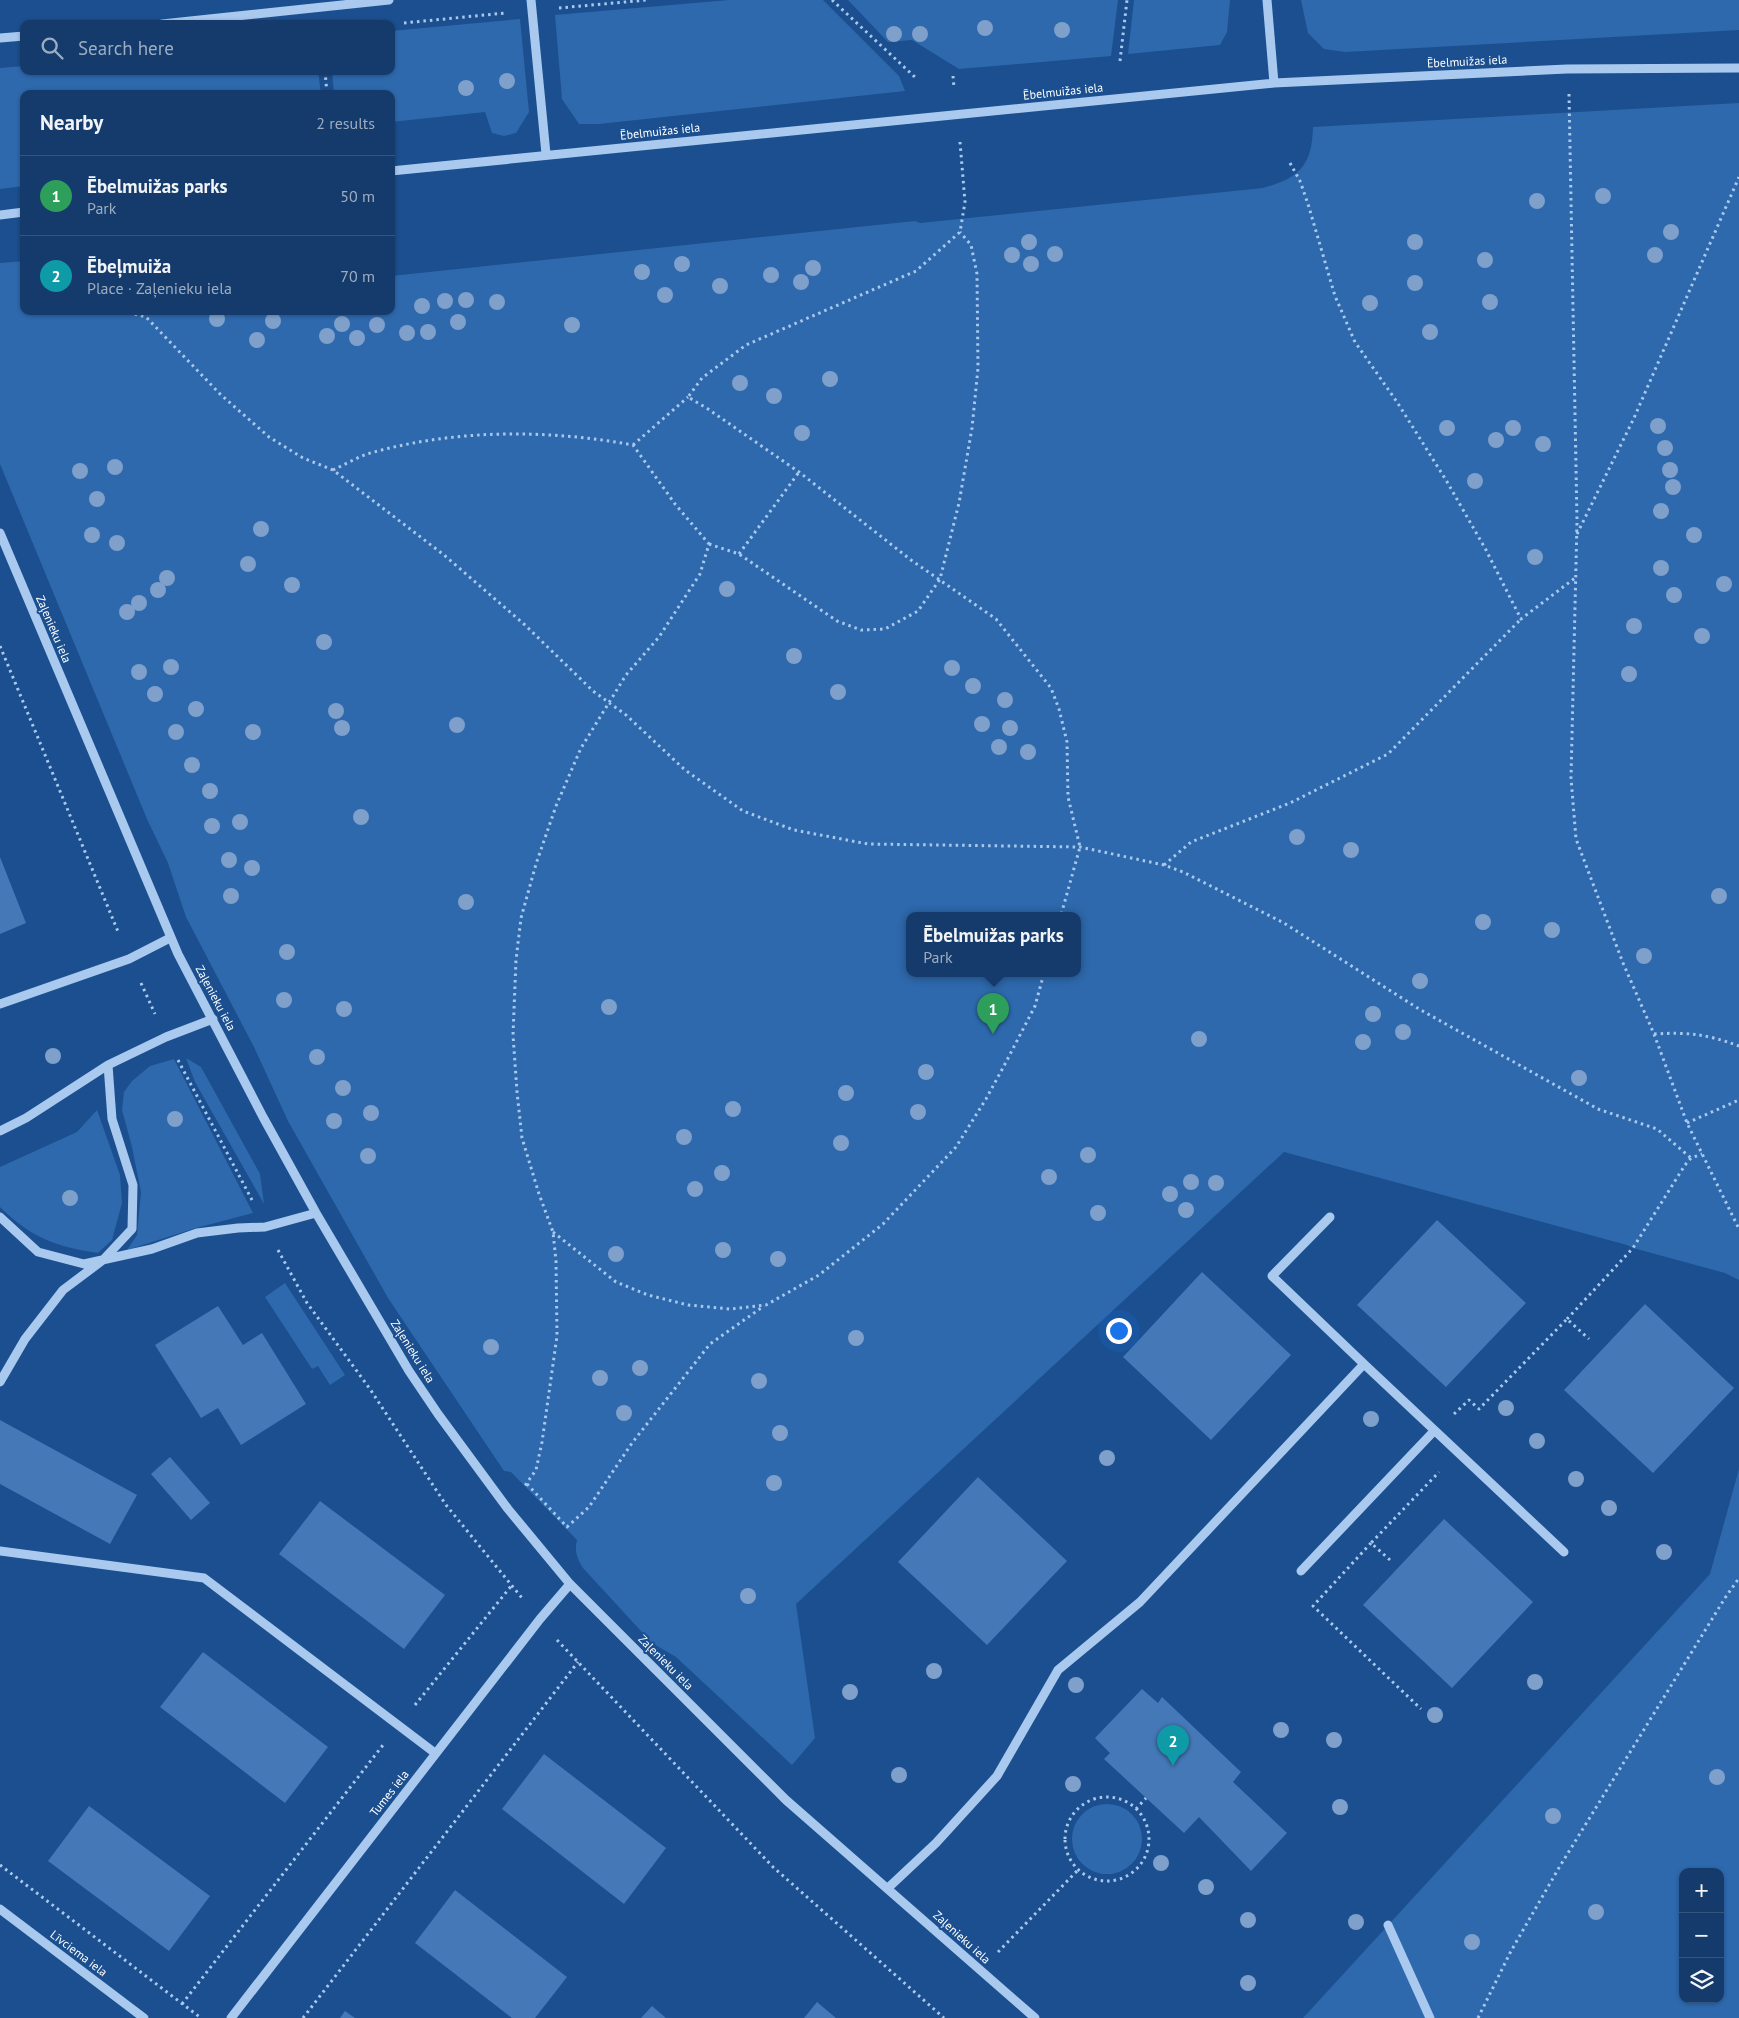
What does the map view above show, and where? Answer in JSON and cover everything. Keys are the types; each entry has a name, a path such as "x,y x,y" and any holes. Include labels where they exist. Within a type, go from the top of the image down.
{"street":[{"path":"196,20 348,2 389,0"},
{"path":"531,0 546,154"},
{"path":"1267,0 1274,83"},
{"path":"0,38 20,36"},
{"name":"Ēbelmuižas iela","path":"395,171 546,154 1274,83 1567,69 1739,68"},
{"path":"0,216 20,213"},
{"name":"Zaļenieku iela","path":"0,533 170,938 263,1117 316,1213 409,1371 508,1509 570,1584 786,1800 1035,2018"},
{"path":"0,1004 129,959 170,938"},
{"path":"0,1131 26,1118 108,1066 166,1037 213,1019"},
{"path":"0,1382 26,1339 63,1290 103,1260 132,1229 133,1185 112,1119 108,1066"},
{"path":"0,1217 38,1252 84,1264 152,1249 197,1233 265,1227 316,1213"},
{"path":"1330,1217 1272,1276 1564,1552"},
{"path":"888,1888 936,1843 997,1776 1058,1670 1140,1602 1364,1364"},
{"path":"1301,1572 1434,1431"},
{"path":"0,1551 204,1578 436,1753"},
{"name":"Tumes iela","path":"231,2018 540,1619 570,1584"},
{"name":"Līvciema iela","path":"0,1909 144,2018"},
{"path":"1388,1925 1430,2018"}],"path":[{"path":"832,0 917,79"},
{"path":"1120,61 1127,0"},
{"path":"1567,69 1570,106 1576,536 1571,778 1576,839 1654,1034 1687,1123 1739,1229"},
{"path":"325,75 327,90"},
{"path":"1290,163 1306,196 1335,296 1356,342 1397,402 1446,480 1486,550 1521,619"},
{"path":"1576,536 1634,418 1739,177"},
{"path":"633,445 688,398 702,378 746,345 916,271 960,232 965,202"},
{"path":"332,470 366,455 411,444 460,437 554,434 633,445 675,504 709,544 740,554 837,621 860,630 885,629 918,611 940,580 959,504 972,428 978,368 977,274 971,245 960,232"},
{"path":"138,315 146,317 220,394 269,437 303,458 332,470 444,555 525,625 593,691 626,715 685,770 743,811 794,830 868,844 1080,847 1164,865 1183,872 1284,923 1419,1009 1598,1109 1656,1129 1691,1158"},
{"path":"688,398 708,409 798,472 911,560 996,619 1051,688 1060,709 1067,742 1068,797 1080,847 1062,912"},
{"path":"740,554 798,472"},
{"path":"508,1509 536,1470 542,1442 557,1336 556,1261 553,1232 522,1138 513,1035 516,960 521,918 536,864 556,806 581,748 626,675 659,637 700,574 709,544"},
{"path":"1164,865 1191,842 1290,803 1388,754 1521,619 1575,578"},
{"path":"0,646 129,959"},
{"path":"527,1484 567,1526 589,1507 632,1443 710,1344 766,1305 819,1275 883,1224 956,1147 986,1099 1010,1055 1034,1006 1043,977"},
{"path":"1654,1034 1682,1032 1713,1037 1739,1046"},
{"path":"1687,1123 1739,1100"},
{"path":"1449,1444 1444,1424 1469,1400 1480,1409 1568,1319 1633,1248 1691,1158 1702,1154"},
{"path":"553,1232 616,1282 648,1295 688,1306 730,1309 766,1305"},
{"path":"1568,1319 1590,1339"},
{"path":"1421,1709 1313,1606 1458,1453"},
{"path":"1371,1543 1390,1560"},
{"path":"1478,2018 1511,1951 1560,1866 1739,1578"},
{"path":"182,2004 398,1726 512,1585"},
{"path":"303,2018 578,1662"},
{"path":"1101,1796 1114,1797 1127,1802 1136,1809 1146,1822 1149,1836 1147,1850 1141,1864 1131,1874 1104,1881 1091,1878 1078,1870 1070,1860 1065,1846 1065,1833 1069,1820 1076,1809 1088,1801 1101,1796"},
{"path":"1136,1809 1146,1798"},
{"path":"0,1865 200,2018"},
{"path":"980,1970 1078,1870"}],"shaded area":[{"path":"729,0 823,0 899,76 905,91 599,124 579,124 562,99 555,15"},
{"path":"848,0 1118,0 1111,56 959,69 912,40 888,42"},
{"path":"1134,0 1230,0 1227,32 1220,45 1128,54"},
{"path":"1301,0 1739,0 1739,30 1345,52 1324,49 1308,33"},
{"path":"520,19 529,112 516,133 504,136 492,133 485,112 395,122 395,90 334,90 332,75 395,75 395,31"},
{"path":"20,66 20,75 319,75 320,90 20,90 20,186 0,189 0,68"},
{"path":"1739,103 1739,1280 1725,1273 1627,1245 1284,1152 796,1604 815,1738 792,1765 676,1657 652,1643 583,1568 577,1554 577,1540 511,1472 504,1471 388,1298 288,1121 254,1047 186,917 168,863 147,819 0,464 0,263 20,261 20,315 395,315 395,276 915,221 920,223 1263,188 1286,180 1295,174 1306,160 1312,140 1313,127"},
{"path":"186,1058 201,1067 260,1174 264,1204 195,1082"},
{"path":"174,1059 253,1213 196,1228 127,1250 137,1235 141,1192 122,1110 124,1092 132,1081 150,1066"},
{"path":"97,1110 120,1175 122,1203 112,1240 98,1253 69,1248 44,1239 22,1226 0,1207 0,1167 77,1132"},
{"path":"285,1283 345,1375 330,1385 318,1366 312,1369 265,1297"},
{"path":"1739,1469 1739,2018 1303,2018 1710,1574"},
{"path":"1114,1804 1127,1810 1136,1819 1140,1825 1142,1839 1140,1853 1132,1864 1121,1872 1100,1874 1093,1872 1082,1864 1074,1853 1072,1832 1074,1825 1082,1814 1093,1806"}],"building":[{"path":"0,857 26,923 0,934"},
{"path":"1437,1220 1526,1303 1446,1387 1357,1305"},
{"path":"1202,1272 1291,1355 1211,1440 1123,1357"},
{"path":"1645,1304 1734,1388 1653,1473 1564,1390"},
{"path":"218,1306 243,1345 262,1333 306,1404 241,1445 218,1408 201,1418 155,1345"},
{"path":"0,1420 137,1495 110,1544 0,1484"},
{"path":"170,1457 210,1503 191,1520 151,1474"},
{"path":"978,1477 1067,1561 987,1645 898,1562"},
{"path":"320,1501 445,1595 404,1649 279,1554"},
{"path":"1444,1519 1533,1602 1452,1688 1363,1605"},
{"path":"203,1652 328,1747 285,1803 160,1707"},
{"path":"1142,1689 1158,1703 1162,1697 1241,1772 1233,1782 1287,1833 1251,1871 1199,1817 1184,1833 1104,1759 1110,1753 1095,1738"},
{"path":"544,1754 666,1848 624,1904 502,1809"},
{"path":"89,1806 210,1896 169,1951 48,1861"},
{"path":"455,1890 567,1977 535,2018 512,2018 415,1943"},
{"path":"817,2002 836,2018 804,2018"},
{"path":"652,2006 666,2018 641,2018"},
{"path":"345,2011 355,2018 340,2018"}],"place":[{"name":"Ēbelmuižas parks","path":"993,1034"},
{"name":"Ēbeļmuiža","path":"1173,1766"}]}
